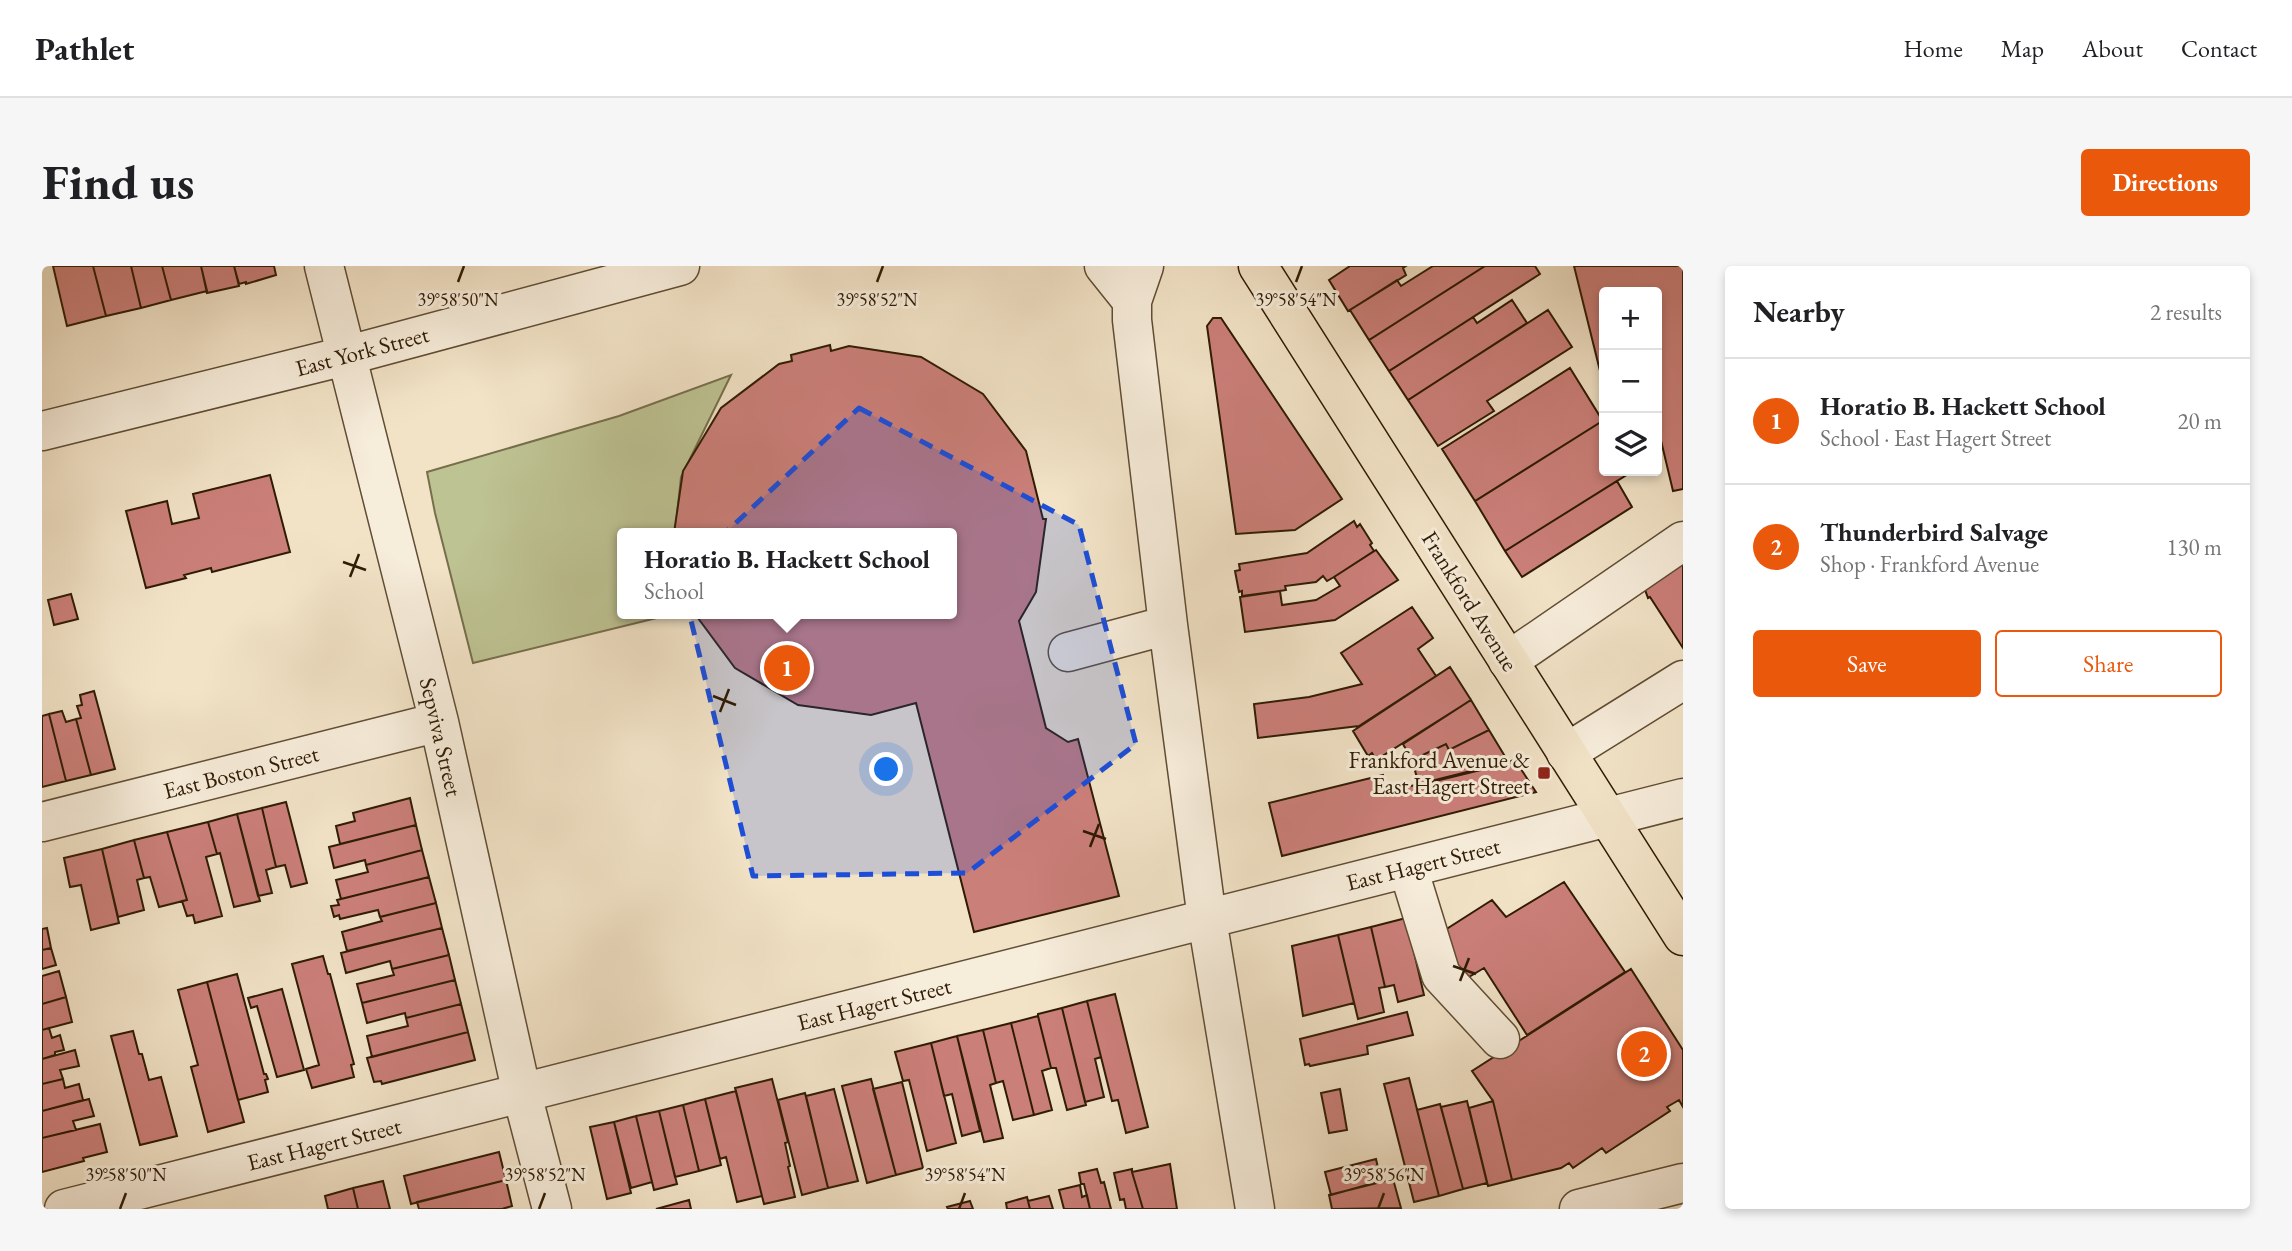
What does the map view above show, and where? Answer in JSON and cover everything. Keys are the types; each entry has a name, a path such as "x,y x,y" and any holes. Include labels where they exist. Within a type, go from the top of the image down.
{"main road":[{"name":"Frankford Avenue","path":"1258,266 1683,936"}],"street":[{"name":"Sepviva Street","path":"324,266 439,722 522,1094 552,1209"},
{"name":"East York Street","path":"42,431 345,356 680,266"},
{"path":"1104,266 1138,283 1168,625 1207,919 1255,1209"},
{"path":"1508,661 1683,541"},
{"path":"1068,652 1168,625"},
{"path":"1566,753 1683,680"},
{"name":"East Boston Street","path":"42,821 439,722"},
{"name":"East Hagert Street","path":"64,1209 1683,798"},
{"path":"1408,868 1441,975 1500,1039"},
{"path":"1579,1209 1683,1182"}],"highlighted area":[{"path":"859,408 1079,525 1136,744 967,873 753,876 680,575"}],"green space":[{"path":"731,375 681,477 676,528 617,528 617,619 653,619 473,663 427,472 619,416"}],"building":[{"path":"53,266 93,266 106,316 67,326"},
{"path":"93,266 131,266 141,308 106,316"},
{"path":"131,266 162,266 171,300 141,308"},
{"path":"162,266 201,266 207,291 171,300"},
{"path":"201,266 234,266 239,286 207,293"},
{"path":"234,266 274,266 276,275 239,284"},
{"path":"1350,266 1406,266 1403,268 1406,275 1348,311 1329,280"},
{"path":"1433,266 1485,266 1369,340 1350,310 1397,280 1401,286"},
{"path":"1485,266 1535,266 1540,274 1389,371 1369,340"},
{"path":"1574,266 1683,266 1683,489 1673,491 1662,445 1662,287 1599,287 1599,367"},
{"path":"1512,300 1527,323 1408,400 1389,371 1473,317 1477,323"},
{"path":"1548,310 1572,347 1487,401 1494,411 1438,446 1408,400"},
{"path":"1213,318 1221,318 1342,499 1295,530 1236,534 1207,326"},
{"path":"830,345 831,351 849,346 921,357 983,394 1026,451 1043,519 1046,519 1036,592 1019,621 1046,728 1068,742 1078,739 1119,896 974,932 916,703 871,715 798,705 735,668 699,619 957,619 957,528 675,528 683,471 721,408 779,364 792,361 791,355"},
{"path":"1570,368 1599,415 1599,423 1475,501 1442,449"},
{"path":"1599,423 1599,476 1625,476 1505,551 1475,501"},
{"path":"270,475 290,552 212,572 211,568 184,575 186,578 146,588 126,511 167,501 172,524 199,518 193,494"},
{"path":"1617,481 1632,507 1522,577 1505,551"},
{"path":"1354,521 1357,527 1360,524 1374,551 1334,577 1327,581 1323,576 1316,582 1285,586 1286,590 1280,591 1242,596 1242,591 1239,592 1235,571 1240,570 1239,564 1307,553"},
{"path":"1376,550 1398,580 1335,620 1245,632 1240,597 1280,591 1282,605 1316,600 1340,586 1334,577"},
{"path":"1683,562 1683,648 1650,597 1648,598 1644,587"},
{"path":"71,594 78,619 54,625 48,600"},
{"path":"1412,607 1433,638 1418,649 1436,676 1359,726 1258,738 1254,704 1309,697 1362,684 1341,653"},
{"path":"1450,667 1471,700 1376,760 1372,753 1368,756 1353,731"},
{"path":"94,691 115,769 91,775 76,719 81,718 77,706 82,705 80,695"},
{"path":"1471,700 1489,730 1449,750 1446,744 1412,760 1403,744"},
{"path":"62,711 66,722 76,719 91,775 66,781 49,714"},
{"path":"49,714 66,781 42,787 42,716"},
{"path":"1489,730 1509,763 1419,785 1412,760 1446,744 1449,750"},
{"path":"1515,760 1536,792 1282,856 1269,803 1383,775 1387,792"},
{"path":"410,798 416,825 340,844 336,826 355,821 353,813"},
{"path":"286,802 307,883 291,887 285,865 276,867 262,808"},
{"path":"262,808 276,867 266,870 272,893 258,896 237,814"},
{"path":"237,814 260,901 234,907 220,853 217,854 208,822"},
{"path":"208,822 217,854 206,857 222,916 195,923 193,915 187,916 182,901 187,900 167,832"},
{"path":"416,825 422,850 366,865 365,860 334,868 329,847"},
{"path":"167,832 187,900 159,907 150,877 144,878 134,840"},
{"path":"134,840 144,878 137,880 144,910 118,917 102,849"},
{"path":"102,849 119,923 91,930 81,885 70,887 64,858"},
{"path":"422,850 429,877 341,899 336,880 368,872 366,865"},
{"path":"429,877 436,903 380,917 378,910 340,919 339,915 334,917 331,906 339,905 337,900"},
{"path":"1564,882 1625,972 1527,1035 1484,968 1464,980 1434,937 1492,900 1506,917"},
{"path":"436,903 442,928 347,951 342,932 382,921 380,917"},
{"path":"1406,918 1424,995 1398,1002 1394,985 1385,987 1371,927"},
{"path":"1371,927 1385,987 1379,988 1384,1012 1358,1019 1338,935"},
{"path":"47,928 51,948 42,950 42,929"},
{"path":"442,928 449,955 392,969 390,961 346,973 341,953"},
{"path":"1338,935 1354,1003 1303,1016 1292,946"},
{"path":"51,948 56,965 42,969 42,950"},
{"path":"449,955 455,980 362,1003 357,984 394,975 392,969"},
{"path":"323,956 354,1064 351,1065 354,1077 312,1088 306,1069 319,1065 292,964"},
{"path":"1631,969 1683,1050 1683,1107 1679,1100 1667,1107 1670,1111 1606,1153 1602,1148 1573,1168 1569,1163 1561,1168 1512,1180 1493,1101 1472,1071"},
{"path":"59,971 66,997 42,1004 42,976"},
{"path":"237,974 264,1074 268,1079 265,1080 268,1092 238,1100 207,982"},
{"path":"455,980 461,1004 406,1018 405,1013 367,1023 362,1003"},
{"path":"207,982 244,1122 208,1132 191,1067 198,1065 178,990"},
{"path":"282,989 304,1070 277,1077 257,1006 251,1008 248,998"},
{"path":"1115,994 1148,1127 1126,1133 1118,1100 1112,1101 1087,1001"},
{"path":"66,997 72,1022 42,1030 42,1004"},
{"path":"1087,1001 1101,1057 1095,1059 1104,1097 1085,1102 1062,1008"},
{"path":"461,1004 468,1032 372,1057 367,1036 408,1026 406,1018"},
{"path":"1062,1008 1086,1105 1067,1110 1056,1068 1051,1068 1038,1016"},
{"path":"1407,1012 1413,1035 1367,1046 1368,1054 1305,1065 1300,1039"},
{"path":"1038,1016 1051,1068 1042,1071 1052,1110 1034,1115 1011,1023"},
{"path":"1011,1023 1034,1115 1013,1120 1003,1081 996,1083 983,1030"},
{"path":"49,1028 52,1038 60,1035 64,1050 42,1059 42,1030"},
{"path":"983,1030 996,1083 990,1085 1003,1138 984,1142 957,1036"},
{"path":"133,1031 149,1080 161,1077 177,1136 140,1145 111,1036"},
{"path":"468,1032 475,1060 382,1084 381,1081 374,1082 367,1058"},
{"path":"957,1036 980,1131 962,1136 952,1094 944,1096 931,1043"},
{"path":"931,1043 956,1143 927,1151 909,1080 903,1081 895,1052"},
{"path":"75,1050 79,1066 60,1070 63,1079 42,1084 42,1059"},
{"path":"1409,1078 1439,1196 1414,1202 1384,1084"},
{"path":"63,1079 65,1088 79,1084 83,1100 42,1111 42,1084"},
{"path":"772,1079 788,1142 785,1143 790,1166 788,1167 795,1197 764,1204 735,1088"},
{"path":"871,1079 896,1175 867,1183 842,1086"},
{"path":"902,1082 923,1168 896,1175 873,1089"},
{"path":"834,1089 858,1181 828,1188 806,1096"},
{"path":"1340,1089 1347,1130 1329,1133 1321,1093"},
{"path":"736,1091 762,1196 737,1202 726,1157 720,1159 705,1099"},
{"path":"805,1093 828,1188 802,1195 778,1100"},
{"path":"89,1099 94,1116 73,1121 76,1130 42,1138 42,1111"},
{"path":"705,1099 721,1165 699,1171 683,1105"},
{"path":"1467,1101 1487,1183 1463,1189 1441,1107"},
{"path":"1493,1101 1512,1180 1488,1186 1469,1108"},
{"path":"1440,1104 1463,1189 1439,1196 1417,1110"},
{"path":"683,1105 699,1171 675,1177 659,1111"},
{"path":"659,1111 677,1184 654,1190 636,1116"},
{"path":"636,1116 652,1182 631,1188 614,1122"},
{"path":"614,1122 631,1193 607,1199 590,1127"},
{"path":"100,1124 107,1152 42,1172 42,1138"},
{"path":"499,1152 506,1180 411,1204 404,1176"},
{"path":"1376,1159 1381,1181 1331,1195 1325,1172"},
{"path":"1170,1164 1177,1209 1143,1209 1132,1172"},
{"path":"1097,1169 1101,1183 1104,1182 1111,1209 1090,1209 1084,1184 1081,1184 1079,1173"},
{"path":"1132,1169 1143,1209 1126,1209 1124,1199 1120,1200 1114,1173"},
{"path":"1393,1179 1401,1208 1332,1209 1329,1195"},
{"path":"506,1180 512,1206 502,1209 419,1209 417,1202"},
{"path":"383,1181 390,1209 358,1209 353,1188"},
{"path":"1080,1185 1082,1197 1087,1195 1090,1209 1064,1209 1059,1190"},
{"path":"353,1188 358,1209 328,1209 325,1196"},
{"path":"1049,1196 1053,1209 1030,1209 1028,1201"},
{"path":"1027,1197 1030,1209 1007,1209 1006,1203"},
{"path":"689,1200 691,1209 656,1209"},
{"path":"970,1201 973,1209 947,1207"}],"place":[{"name":"Horatio B. Hackett School","path":"787,668"},
{"name":"Frankford Avenue & East Hagert Street","path":"1544,773"},
{"name":"Thunderbird Salvage","path":"1644,1054"}]}
